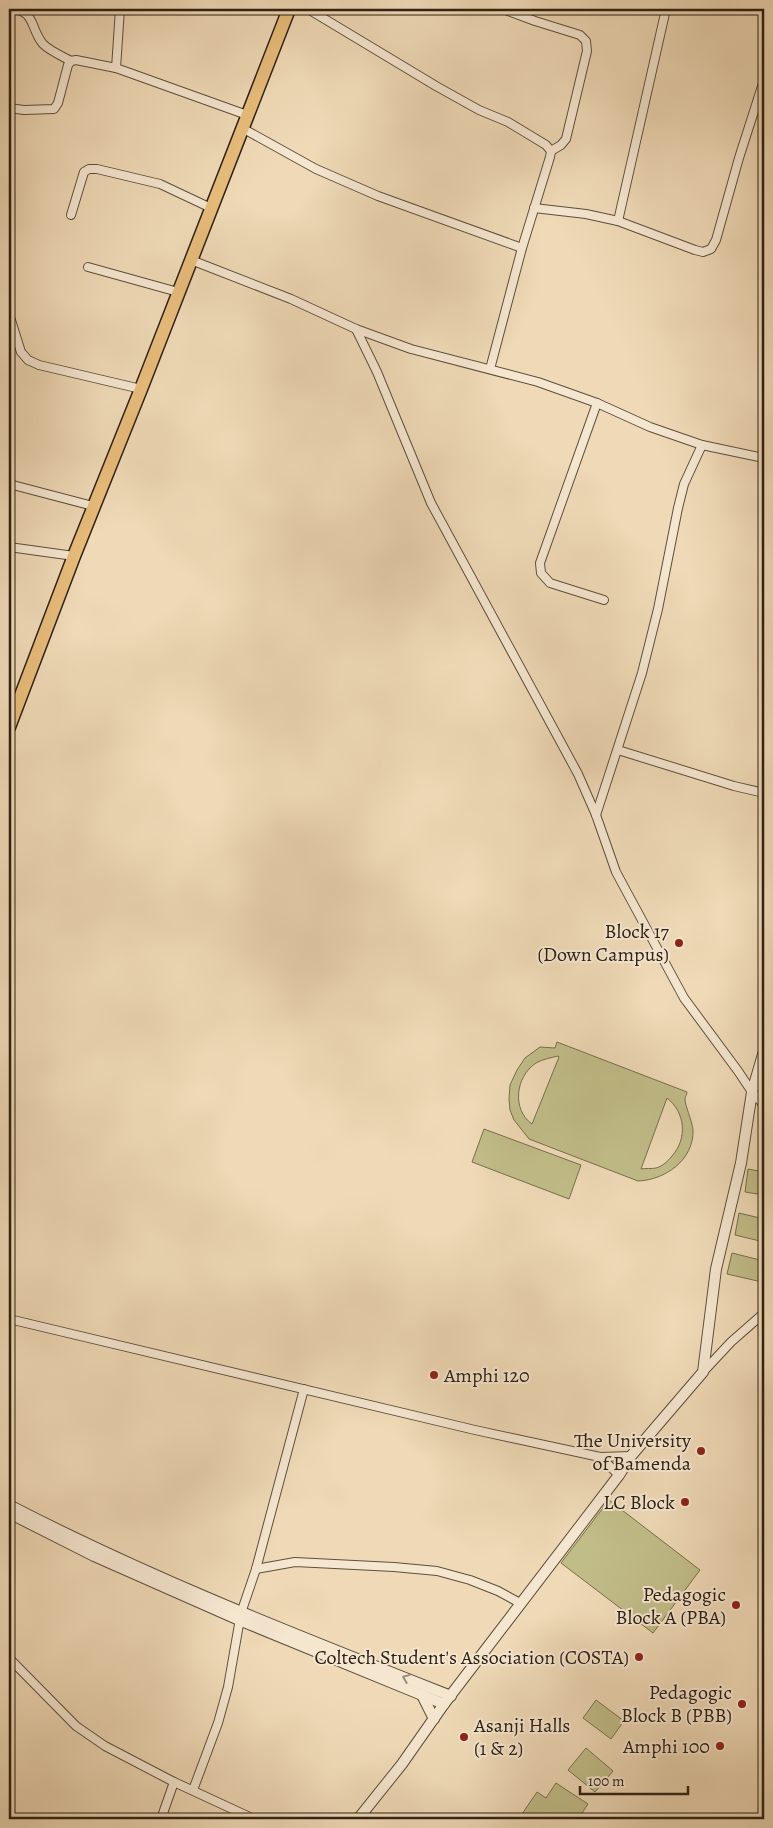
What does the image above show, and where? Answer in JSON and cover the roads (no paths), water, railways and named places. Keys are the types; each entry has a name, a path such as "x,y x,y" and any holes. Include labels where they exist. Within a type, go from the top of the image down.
{"highway":[{"path":"9,727 93,506 141,389 289,9"}],"street":[{"path":"9,9 25,12 32,19 44,45 71,61 76,60 116,68 247,115"},
{"path":"116,68 120,9"},
{"path":"308,9 470,105 508,122 551,150"},
{"path":"503,9 580,35 586,42 587,51 566,139 561,146 551,150"},
{"path":"618,220 666,9"},
{"path":"9,108 54,109 58,103 68,65 71,61"},
{"path":"534,208 618,220 695,250 703,252 711,249 716,240 739,158 764,80"},
{"path":"242,128 316,169 378,196 522,248"},
{"path":"490,369 522,248 551,150"},
{"path":"71,215 84,172 89,169 160,184 211,208"},
{"path":"191,260 291,299 356,329 411,349 538,382 597,403 650,426 702,445 764,458"},
{"path":"88,267 178,292"},
{"path":"9,314 21,352 28,360 39,365 141,389"},
{"path":"356,329 377,372 431,503 578,774 596,815 616,872 684,998 738,1070 752,1092 764,1105"},
{"path":"597,403 540,563 541,573 550,583 604,600"},
{"path":"596,815 642,673 658,609 682,492 702,445"},
{"path":"9,484 93,506"},
{"path":"9,547 74,556"},
{"path":"618,750 734,786 764,793"},
{"path":"703,1372 716,1269 741,1163 752,1092 764,1052"},
{"path":"358,1819 402,1764 631,1456 703,1372 731,1342 764,1313"},
{"path":"9,1319 475,1430 600,1457 631,1456"},
{"path":"193,1790 218,1723 228,1688 240,1616 256,1569 304,1389"},
{"path":"600,1457 618,1475"},
{"path":"9,1505 97,1549 240,1616 422,1695 448,1700"},
{"path":"9,1513 94,1556 448,1700"},
{"path":"256,1569 294,1562 437,1571 470,1580 520,1604"},
{"path":"9,1658 76,1726 105,1746 174,1782 254,1819"},
{"path":"422,1695 434,1719"},
{"path":"161,1819 174,1782"}],"place":[{"name":"Block 17 (Down Campus)","path":"679,943"},
{"name":"Amphi 120","path":"434,1375"},
{"name":"The University of Bamenda","path":"701,1451"},
{"name":"LC Block","path":"685,1502"},
{"name":"Pedagogic Block A (PBA)","path":"736,1605"},
{"name":"Coltech Student's Association (COSTA)","path":"639,1657"},
{"name":"Pedagogic Block B (PBB)","path":"742,1704"},
{"name":"Asanji Halls (1 & 2)","path":"464,1737"},
{"name":"Amphi 100","path":"720,1746"}]}
